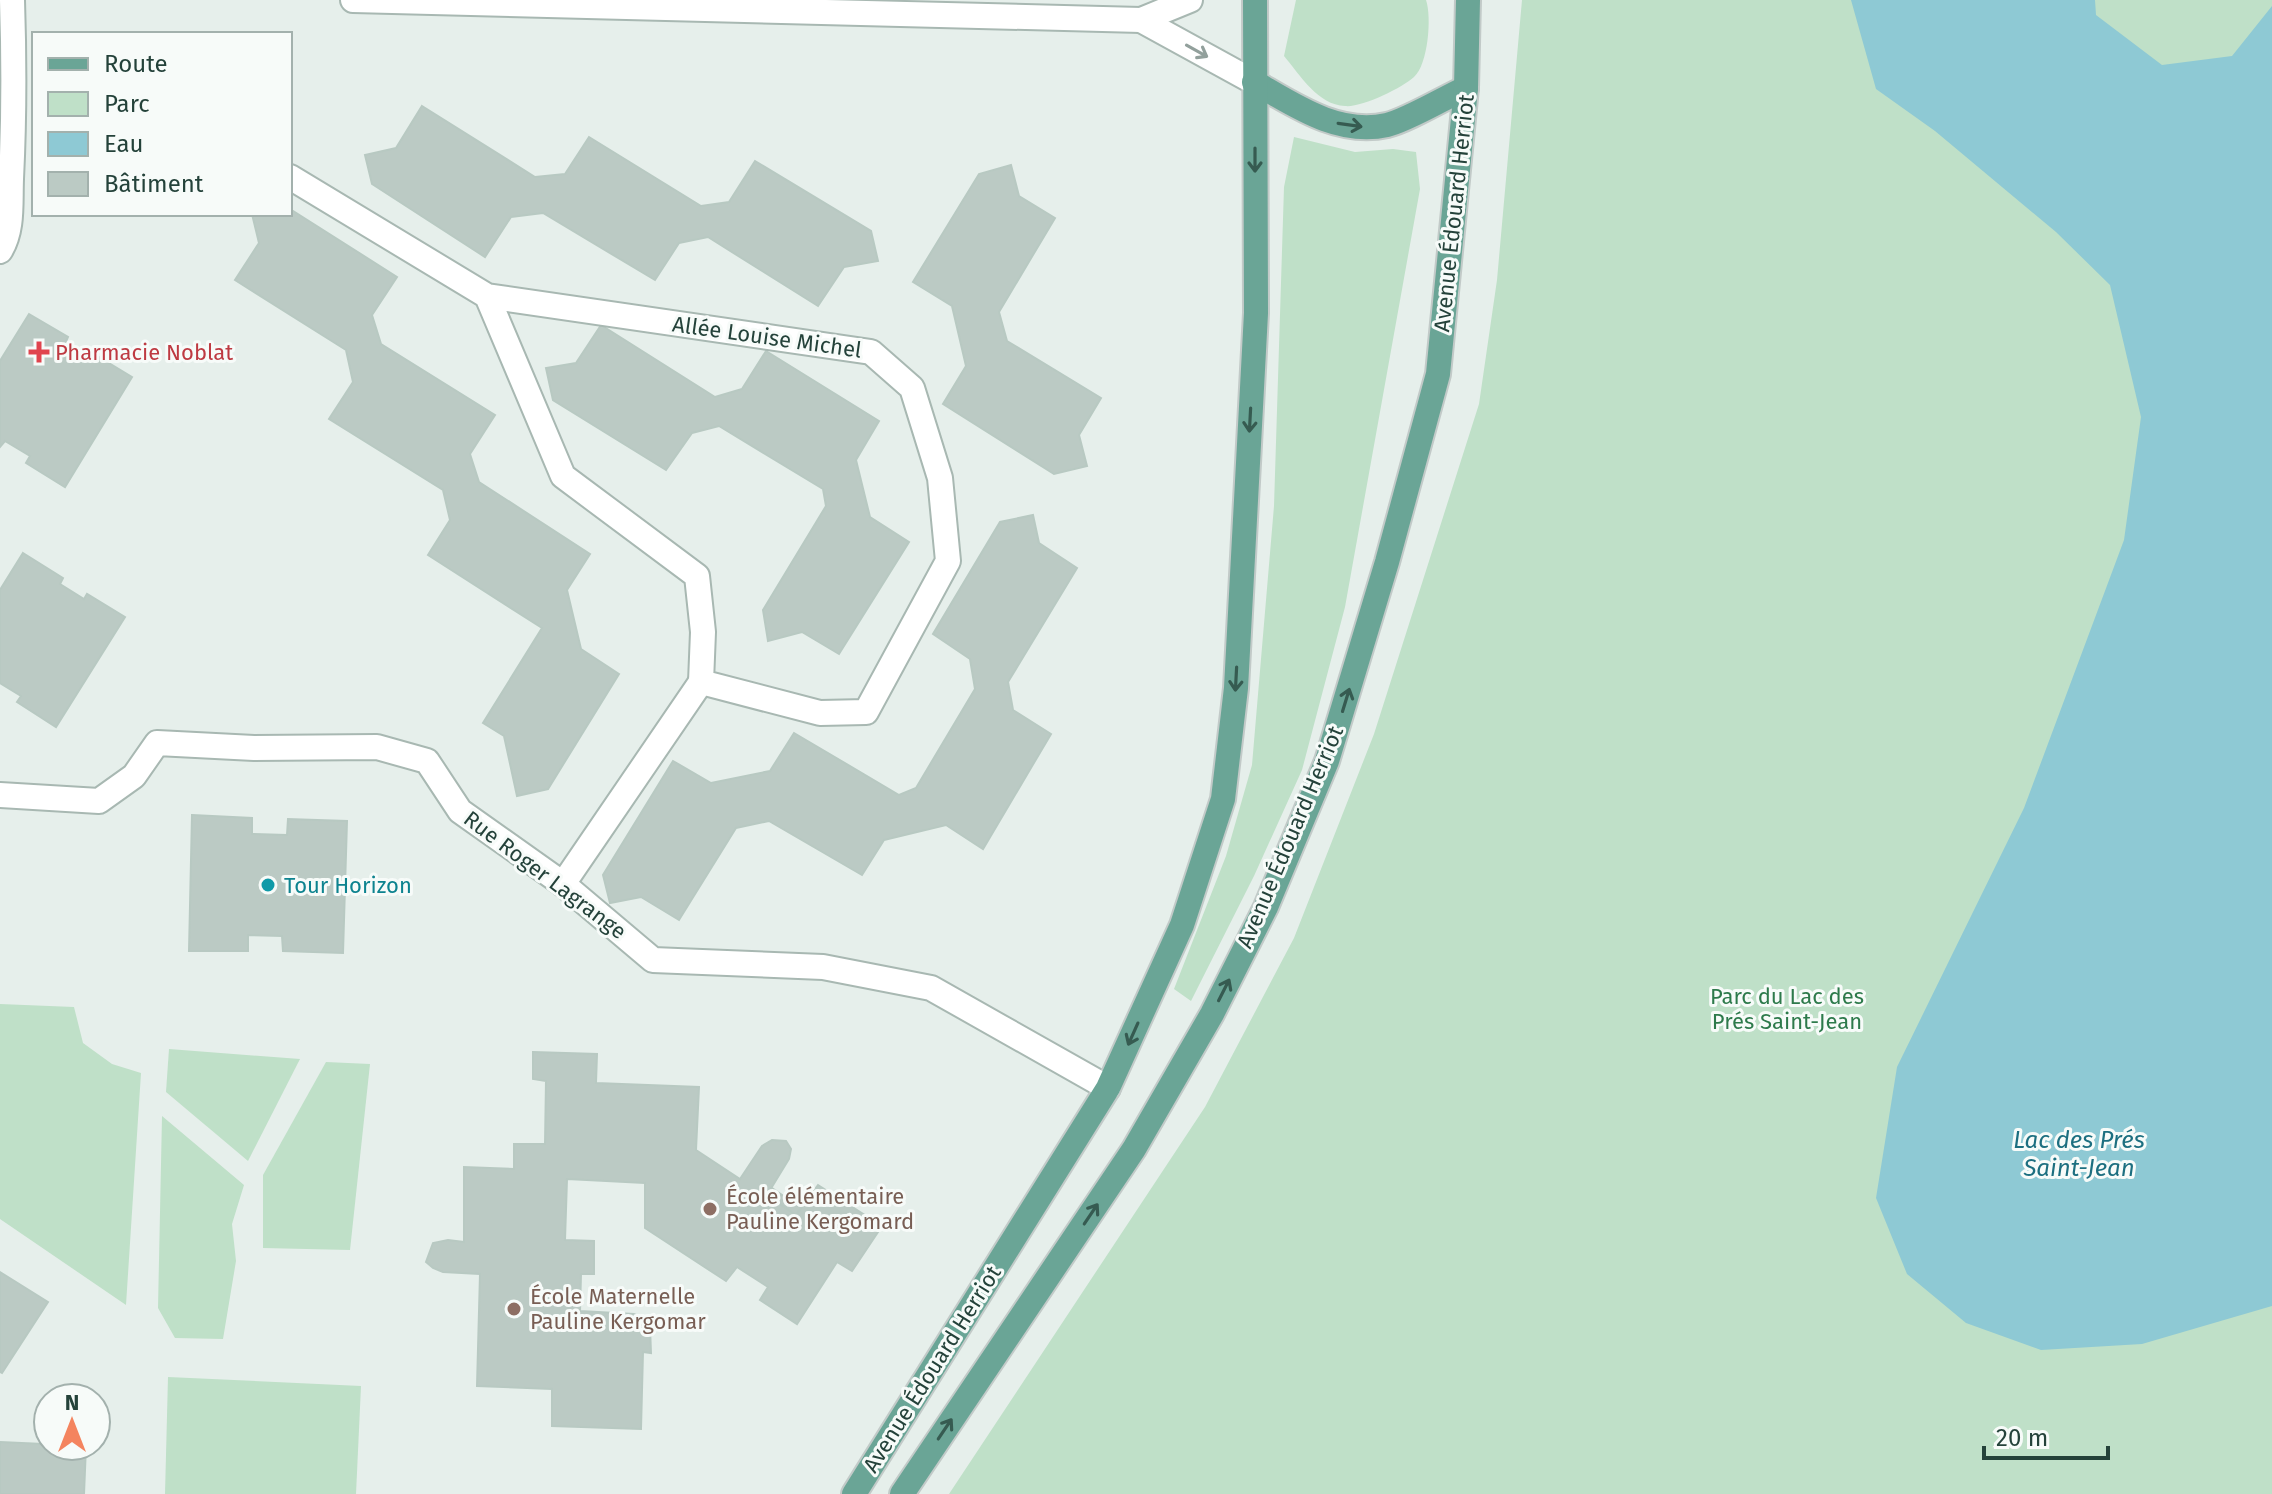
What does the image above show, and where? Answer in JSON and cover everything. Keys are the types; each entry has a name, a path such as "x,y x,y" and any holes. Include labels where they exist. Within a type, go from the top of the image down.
{"main road":[{"name":"Avenue Édouard Herriot","path":"854,1494 1108,1088 1182,925 1223,799 1236,688 1256,313 1255,0"},
{"name":"Avenue Édouard Herriot","path":"902,1494 1134,1149 1212,1014 1252,934 1327,761 1387,562 1438,374 1466,88 1465,4"},
{"path":"1254,82 1309,113 1339,124 1368,127 1389,125 1466,88"}],"street":[{"path":"0,251 8,238 13,138 12,0"},
{"path":"353,0 808,5 1141,20 1190,0"},
{"path":"1141,20 1254,82"},
{"name":"Allée Louise Michel","path":"292,178 487,296 871,352 912,388 940,478 948,561 866,712 820,713 701,682"},
{"path":"487,296 563,476 697,576 703,632 701,682 563,884"},
{"name":"Rue Roger Lagrange","path":"0,795 99,801 134,776 157,743 254,748 377,747 427,761 460,811 563,884 653,960 823,967 931,988 1108,1088"}],"green space":[{"path":"1296,0 1426,0 1428,40 1419,71 1400,86 1361,104 1345,106 1326,100 1310,88 1284,56"},
{"name":"Parc du Lac des Prés Saint-Jean","path":"1522,0 2272,0 2272,1494 949,1494 1205,1107 1294,938 1374,734 1479,404 1497,280"},
{"path":"1294,137 1355,152 1393,149 1416,152 1420,189 1345,607 1302,770 1254,876 1191,1001 1174,989 1226,856 1252,765 1274,506 1284,187"},
{"path":"0,1004 74,1007 83,1043 112,1064 141,1073 126,1305 0,1219"},
{"path":"169,1049 300,1059 248,1161 166,1092"},
{"path":"326,1062 370,1064 350,1250 263,1248 263,1175"},
{"path":"162,1116 244,1185 232,1224 236,1261 223,1339 175,1338 158,1308"},
{"path":"168,1377 361,1386 356,1494 165,1494"}],"water":[{"name":"Lac des Prés Saint-Jean","path":"1851,0 2095,0 2096,15 2162,65 2232,56 2272,6 2272,1306 2142,1344 2041,1350 1966,1323 1907,1274 1876,1198 1897,1067 2024,808 2124,540 2141,417 2110,285 2056,232 1935,131 1876,89"}],"building":[{"path":"422,106 535,177 565,174 589,137 701,206 729,202 755,161 871,231 878,261 844,267 818,306 708,237 679,243 655,280 543,213 511,217 485,257 372,184 365,155 396,148"},
{"path":"1011,165 1019,196 1055,218 999,312 1007,341 1101,398 1079,435 1087,466 1054,474 943,404 966,366 952,306 913,282 979,174"},
{"path":"292,210 397,277 372,315 381,344 495,415 470,454 479,482 590,554 567,590 581,649 619,674 548,789 517,796 504,736 483,723 542,628 428,555 450,520 443,490 329,419 353,382 346,350 235,280 259,243 252,216 292,216"},
{"path":"29,314 68,337 65,344 90,359 94,354 132,377 65,487 26,463 30,456 5,441 0,447 0,361"},
{"path":"601,325 715,397 742,389 766,351 879,421 856,460 870,517 909,542 839,654 802,632 768,641 763,610 826,506 823,489 719,426 692,433 666,470 553,400 546,368 576,363"},
{"path":"1033,515 1039,543 1077,568 1008,682 1013,710 1051,734 983,849 946,825 884,840 862,875 769,821 736,828 679,920 641,897 610,903 603,875 673,761 711,783 770,771 794,733 899,795 916,788 975,689 970,659 933,634 1000,522"},
{"path":"23,553 63,578 60,584 84,599 87,594 125,617 56,727 17,702 21,696 0,683 0,590"},
{"name":"Tour Horizon","path":"192,815 252,818 252,834 287,835 288,819 347,821 343,953 283,951 282,936 248,935 248,951 189,951"},
{"path":"533,1052 597,1054 596,1083 699,1087 696,1150 740,1179 762,1146 772,1140 786,1141 791,1149 789,1159 767,1195 796,1215 818,1185 882,1226 852,1271 837,1262 797,1324 760,1300 768,1287 737,1267 726,1281 645,1228 645,1183 567,1179 565,1240 594,1241 594,1274 581,1274 580,1311 634,1314 643,1318 650,1327 651,1353 643,1352 641,1429 552,1426 552,1389 477,1386 480,1274 443,1272 426,1262 433,1243 448,1240 464,1242 464,1167 514,1169 514,1144 545,1144 546,1081 533,1079"},
{"path":"772,1188 801,1208 796,1215 767,1195"},
{"path":"0,1272 48,1302 2,1373 0,1372"},
{"path":"0,1442 32,1443 32,1462 85,1462 84,1494 0,1494"}],"place":[{"name":"Pharmacie Noblat","path":"39,352"},
{"name":"Tour Horizon","path":"268,885"},
{"name":"École élémentaire Pauline Kergomard","path":"710,1209"},
{"name":"École Maternelle Pauline Kergomar","path":"514,1309"}]}
